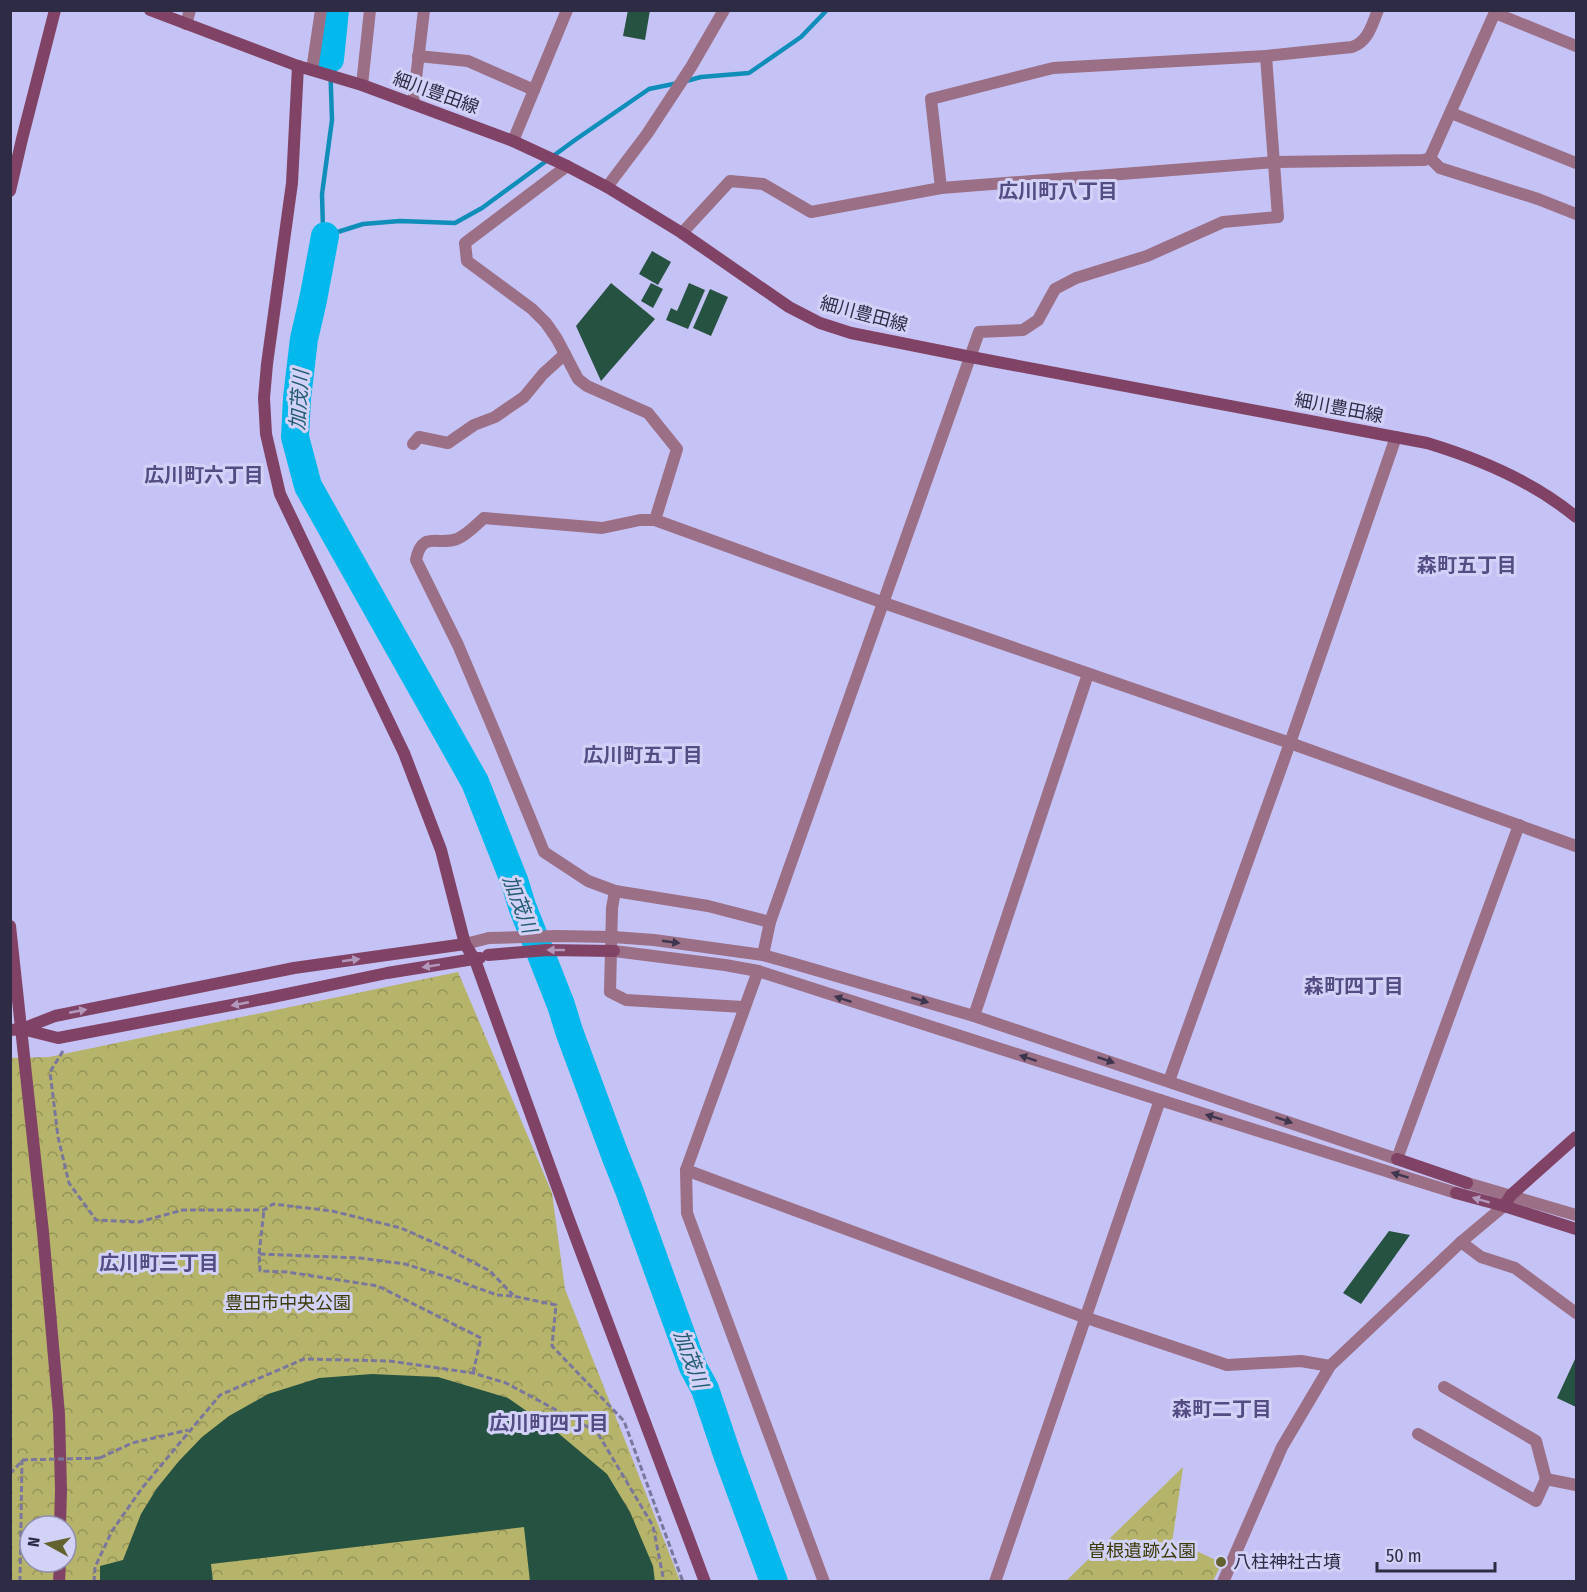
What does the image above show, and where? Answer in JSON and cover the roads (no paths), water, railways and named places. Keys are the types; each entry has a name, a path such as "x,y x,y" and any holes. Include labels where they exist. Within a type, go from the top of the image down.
{"street":[{"path":"10,191 55,10"},
{"name":"細川豊田線","path":"150,10 298,66 362,85 513,141 567,166 607,187 682,233 789,307 820,323 851,333 971,357 1427,443 1506,473 1550,498 1576,517"},
{"path":"186,24 190,10"},
{"path":"314,71 321,10"},
{"path":"362,85 369,10"},
{"path":"413,104 424,10"},
{"path":"513,141 567,10"},
{"path":"607,187 647,134 689,71 724,10"},
{"path":"941,188 931,99 1053,68 1266,56 1352,47 1366,39 1378,10"},
{"path":"1430,159 1495,12 1576,46"},
{"path":"418,56 468,61 534,90"},
{"path":"763,955 770,921 979,332 1023,330 1038,320 1055,288 1076,278 1147,256 1223,222 1278,217 1266,56"},
{"path":"298,66 292,183 264,398 266,434 280,494 404,753 441,850 465,944 475,960 574,1233 705,1581"},
{"path":"1451,113 1576,163"},
{"path":"682,233 730,181 763,184 811,212 941,188 1275,162 1430,159"},
{"path":"1430,159 1440,168 1538,199 1576,214"},
{"path":"567,166 465,243 467,261 546,322 579,379 587,386 648,413 677,448 655,520"},
{"path":"413,444 419,437 448,443 474,425 495,417 524,398 543,374 565,354"},
{"path":"1169,1081 1396,437"},
{"path":"770,921 708,906 615,891 588,881 544,852 458,645 416,560 418,550 423,543 431,540 455,540 484,518 602,528 640,520 655,520 884,603 1290,743 1576,846"},
{"path":"974,1016 1088,674"},
{"path":"1396,1159 1519,825"},
{"path":"615,891 612,908 610,993 626,1000 743,1007"},
{"path":"10,926 16,1029 43,1232 59,1414 60,1514"},
{"path":"16,1029 55,1016 294,968 465,944 489,938 557,936 654,940 763,955 974,1016 1467,1183 1576,1215"},
{"path":"16,1029 58,1038 387,973 475,960 488,955 547,950 614,951 725,965 758,971 1160,1100 1576,1229"},
{"path":"758,971 743,1007 686,1170 687,1213 824,1581"},
{"path":"995,1581 1160,1100"},
{"path":"1223,1581 1282,1446 1330,1366 1461,1242 1504,1206 1511,1195 1576,1137"},
{"path":"686,1170 1084,1317 1227,1365 1301,1361 1330,1366"},
{"path":"1461,1242 1481,1257 1515,1268 1576,1313"},
{"path":"1418,1434 1536,1501 1546,1479 1536,1441 1444,1387"},
{"path":"1546,1479 1576,1485"}],"waterway":[{"name":"加茂川","path":"330,59 335,10"},
{"path":"686,81 701,77 749,73 801,37 827,10"},
{"path":"330,59 332,120 322,194 325,236 363,224 400,221 455,223 482,208 649,89 678,83"},
{"name":"加茂川","path":"325,236 304,339 297,398 295,437 308,486 475,782 561,1005 693,1367 705,1389 774,1582"}],"place":[{"name":"八柱神社古墳","path":"1221,1562"}],"district":[{"name":"広川町八丁目","path":"1058,191"},
{"name":"広川町六丁目","path":"204,475"},
{"name":"森町五丁目","path":"1467,565"},
{"name":"広川町五丁目","path":"643,755"},
{"name":"森町四丁目","path":"1354,986"},
{"name":"広川町三丁目","path":"159,1263"},
{"name":"森町二丁目","path":"1222,1409"},
{"name":"広川町四丁目","path":"549,1423"}],"park label":[{"name":"豊田市中央公園","path":"288,1303"},
{"name":"曽根遺跡公園","path":"1142,1551"}]}
